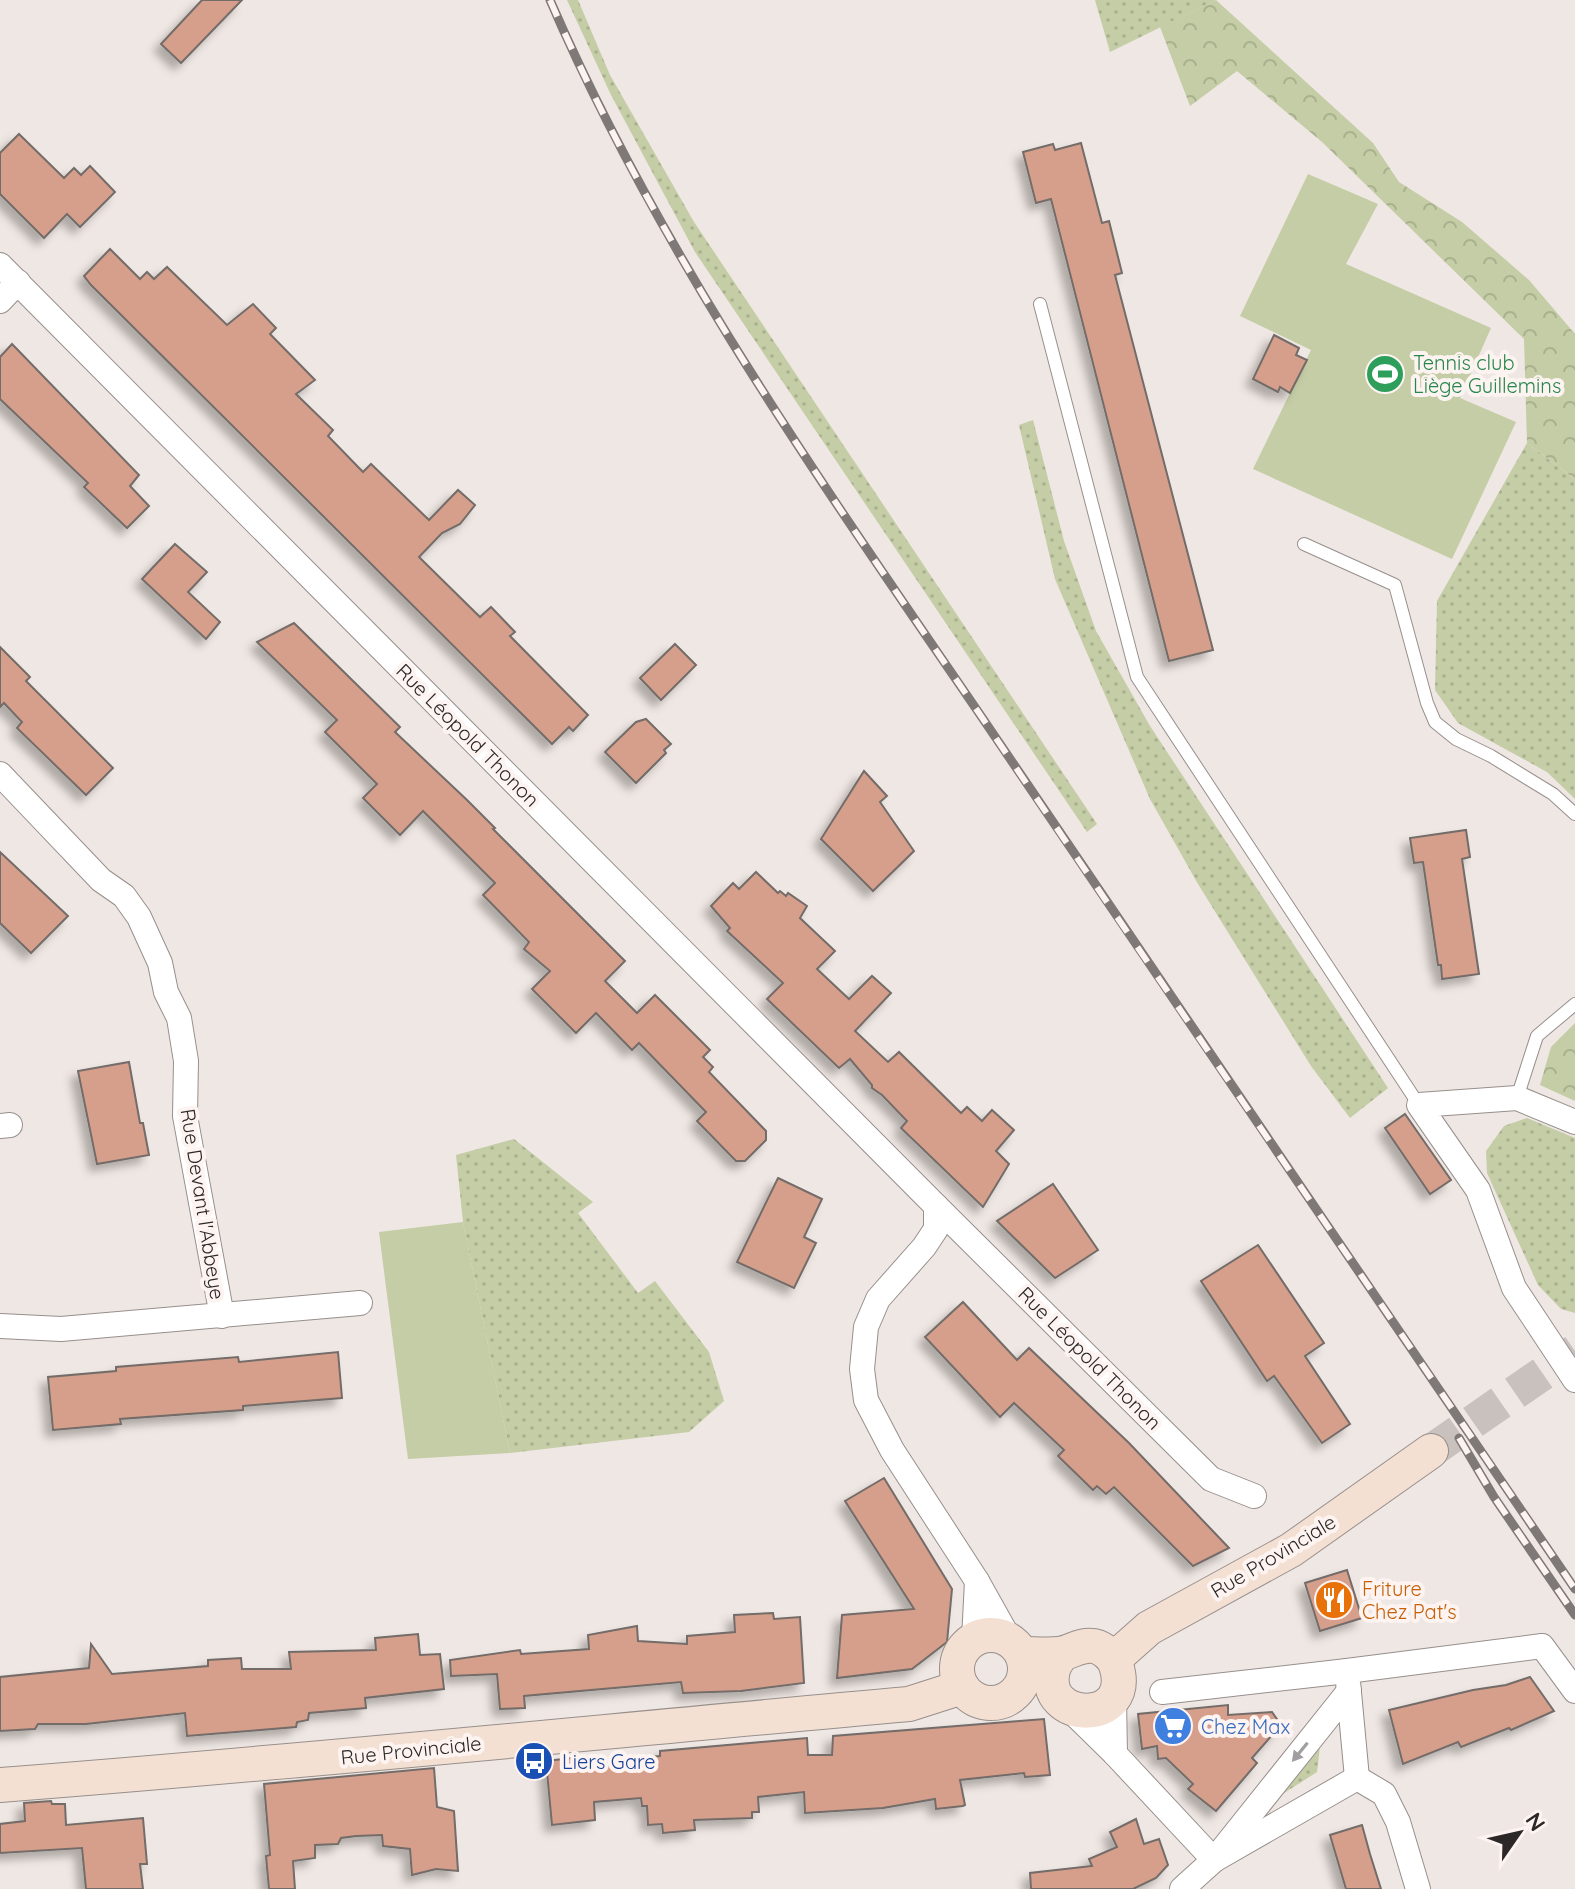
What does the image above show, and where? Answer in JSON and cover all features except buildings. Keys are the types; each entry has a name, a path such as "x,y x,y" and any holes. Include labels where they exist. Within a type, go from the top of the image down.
{"main road":[{"name":"Rue Provinciale","path":"1114,1659 1149,1628 1291,1550 1431,1451"},
{"path":"1016,1647 1026,1672 1019,1689 1006,1700 990,1703 974,1699 962,1687 957,1670 961,1652 974,1639 992,1634 1016,1647 1062,1654"},
{"path":"1019,1689 1058,1697 1080,1712 1099,1710 1114,1698 1121,1679 1114,1659 1099,1647 1079,1645 1062,1654 1053,1670 1058,1697"},
{"name":"Rue Provinciale","path":"0,1785 247,1766 909,1704 962,1687"}],"street":[{"name":"Rue Léopold Thonon","path":"0,265 1211,1479 1254,1496"},
{"path":"0,301 18,282"},
{"name":"Rue Devant l'Abbeye","path":"0,774 101,880 124,896 139,917 160,963 166,992 179,1018 186,1061 185,1116 222,1316"},
{"path":"1419,1105 1517,1098 1575,1122"},
{"path":"1419,1105 1478,1190 1514,1288 1575,1380"},
{"path":"936,1206 936,1229 878,1299 866,1327 862,1369 866,1400 892,1450 1016,1647"},
{"name":"Rue Devant l'Abbeye","path":"0,1326 61,1329 360,1303"},
{"path":"974,1639 977,1581"},
{"path":"1162,1692 1348,1681 1542,1646 1575,1691"},
{"path":"1348,1681 1357,1778"},
{"path":"1182,1889 1214,1860 1348,1681"},
{"path":"1058,1697 1214,1860"},
{"path":"1114,1698 1115,1754"},
{"path":"1214,1860 1357,1778"},
{"path":"1357,1778 1384,1794 1398,1822 1418,1889"}],"lane":[{"path":"1040,304 1137,677 1419,1105"},
{"path":"1304,544 1395,585 1435,722 1456,739 1491,756 1553,794 1575,814"},
{"path":"1517,1098 1537,1036 1575,1004"}],"green space":[{"path":"567,0 578,0 610,75 694,222 1097,824 1087,832 695,252 611,95"},
{"path":"1095,0 1216,0 1110,52"},
{"path":"1216,0 1373,143 1399,182 1462,222 1529,280 1575,334 1575,479 1527,443 1524,339 1322,142 1237,71 1190,106 1160,27"},
{"name":"Tennis club Liège Guillemins","path":"1308,174 1378,204 1346,264 1491,328 1460,398 1516,422 1452,559 1253,469 1311,350 1240,316"},
{"path":"1033,420 1064,541 1096,631 1150,726 1388,1088 1350,1118 1311,1066 1198,884 1150,799 1055,579 1019,425"},
{"path":"1527,443 1575,479 1575,799 1547,772 1458,723 1435,690 1437,601"},
{"path":"1575,1023 1575,1101 1540,1085 1551,1047"},
{"path":"1527,1118 1575,1138 1575,1313 1561,1309 1538,1285 1487,1173 1486,1151 1504,1126"},
{"path":"514,1139 593,1202 578,1213 638,1293 655,1281 709,1352 724,1401 689,1432 510,1453 463,1222 456,1155"},
{"path":"463,1222 510,1453 408,1459 379,1232"},
{"path":"1321,1738 1317,1772 1267,1804"}],"tunnel":[{"path":"1431,1451 1575,1351"}],"railway":[{"path":"550,0 642,188 748,368 863,543 1575,1589"},
{"path":"1459,1438 1494,1497 1575,1615"}],"place":[{"name":"Tennis club Liège Guillemins","path":"1385,374"},
{"name":"Friture Chez Pat's","path":"1334,1600"},
{"name":"Chez Max","path":"1173,1726"},
{"name":"Liers Gare","path":"534,1761"}]}
